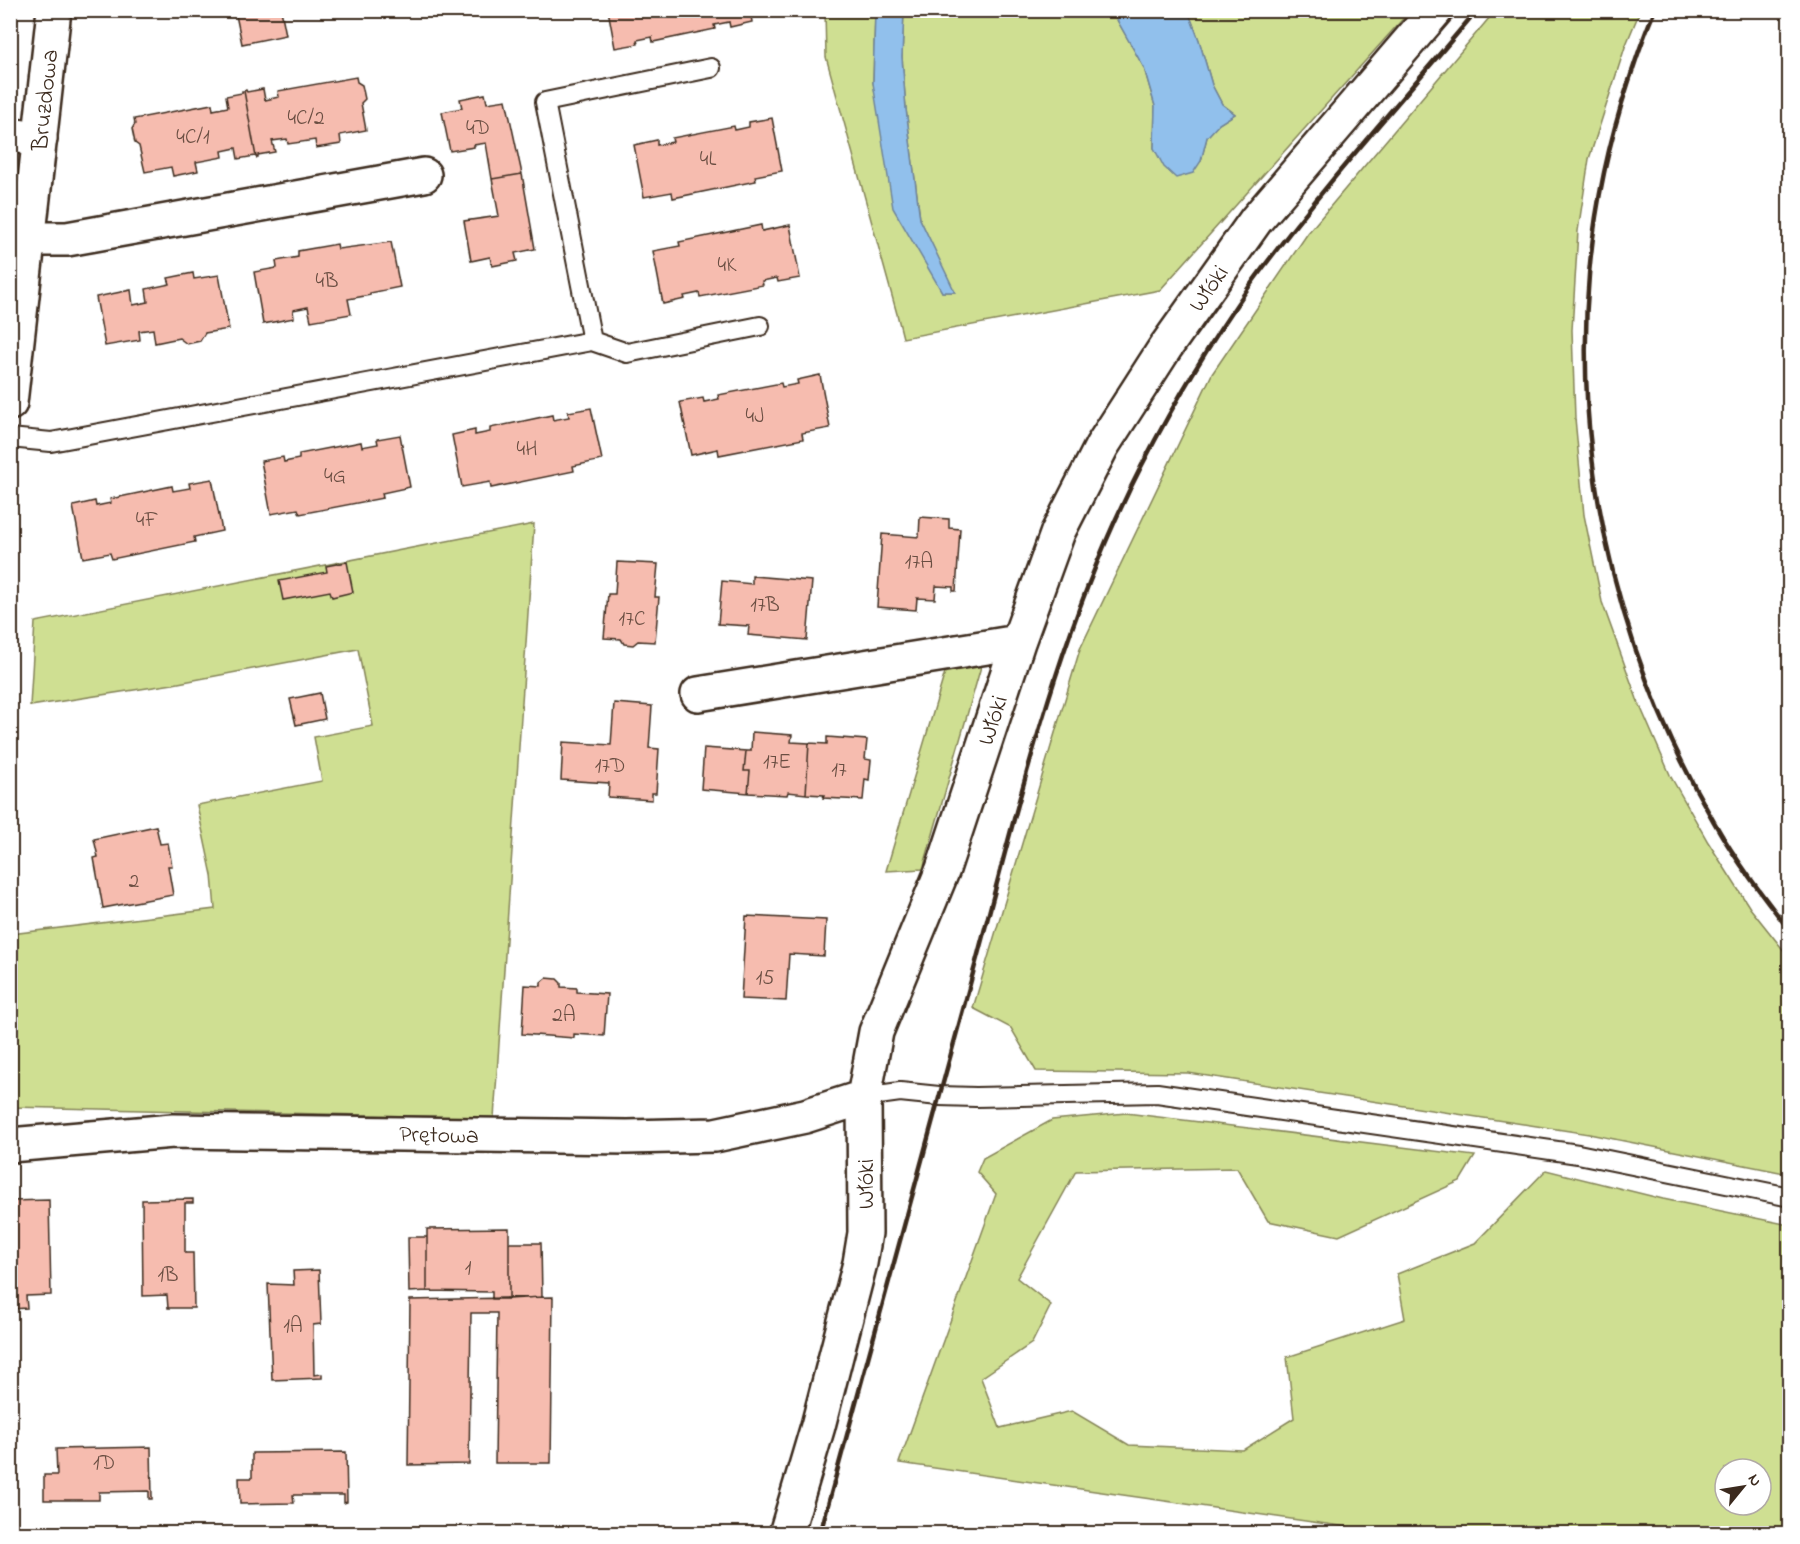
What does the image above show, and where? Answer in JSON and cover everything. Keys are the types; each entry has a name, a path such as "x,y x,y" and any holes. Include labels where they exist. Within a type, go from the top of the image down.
{"street":[{"name":"Włóki","path":"786,1533 818,1426 866,1233 864,1097 876,1032 943,869 1018,642 1058,532 1102,446 1166,348 1256,220 1436,10"},
{"name":"Bruzdowa","path":"10,403 29,239 25,137 54,11"},
{"path":"29,239 67,238 424,175"},
{"path":"698,693 1018,642"},
{"name":"Prętowa","path":"10,1145 173,1131 627,1137 715,1136 805,1116 864,1097"}],"lane":[{"path":"592,340 545,102 711,68"},
{"path":"10,438 51,442 592,340 627,353 760,326"},
{"path":"864,1097 900,1092 976,1097 1157,1093 1578,1154 1790,1197"}],"green space":[{"path":"825,11 875,11 873,83 942,292 954,292 920,219 902,57 904,11 1112,11 1144,68 1155,106 1154,148 1201,161 1207,137 1219,124 1235,114 1222,104 1212,85 1188,11 1410,11 1160,290 903,338 826,57"},
{"path":"1495,11 1640,11 1625,47 1589,159 1578,231 1572,330 1575,418 1584,515 1602,602 1637,699 1671,777 1708,842 1750,908 1789,957 1789,1174 1589,1134 1188,1073 1036,1071 1011,1028 973,1008 1080,649 1212,374 1308,233"},
{"path":"534,524 494,1118 11,1107 11,934 215,909 212,875 197,805 322,781 314,737 373,726 358,649 173,684 30,706 35,622"},
{"path":"982,663 923,869 886,871 946,669"},
{"path":"1126,1113 1475,1156 1460,1181 1339,1236 1268,1221 1237,1168 1076,1171 1017,1278 1051,1305 1032,1343 981,1378 1000,1428 1072,1411 1129,1445 1243,1450 1294,1418 1287,1357 1405,1319 1397,1274 1475,1243 1546,1170 1663,1199 1789,1225 1789,1533 1390,1533 899,1463 996,1194 977,1172 983,1158 1052,1120"}],"water":[{"path":"875,11 904,11 902,57 906,109 920,219 955,292 942,292 893,208 873,83"},
{"path":"1112,11 1188,11 1212,85 1222,104 1235,114 1219,124 1207,137 1201,161 1193,173 1176,178 1164,167 1154,148 1155,106 1144,68"}],"building":[{"path":"235,10 281,10 286,35 242,44"},
{"path":"608,10 750,10 752,22 730,27 729,22 714,25 715,29 653,42 652,37 637,40 638,44 615,48"},
{"path":"356,77 357,82 362,85 365,99 361,103 366,130 340,135 341,144 316,148 315,140 288,144 287,139 272,141 275,152 256,157 244,91 263,89 265,100 279,97 278,91"},
{"path":"244,91 256,157 238,159 236,148 222,151 223,157 196,162 198,171 173,176 171,167 145,172 132,129 135,124 134,119 212,104 213,110 228,107 226,96 242,93"},
{"path":"485,94 487,103 506,100 522,174 492,179 486,143 450,151 442,112 462,108 460,99"},
{"path":"772,118 782,171 755,176 756,181 673,198 672,192 644,197 634,145 657,140 657,145 673,142 672,138 734,126 735,130 749,127 749,122"},
{"path":"522,174 535,249 515,253 517,261 492,266 490,257 471,261 464,221 499,216 492,179"},
{"path":"761,225 762,231 790,225 800,278 778,282 777,278 762,281 763,285 700,297 699,293 663,304 653,251 680,246 679,242"},
{"path":"391,242 400,287 348,299 351,314 311,321 308,307 293,310 294,318 263,324 254,272 277,268 276,261 298,257 298,251 337,244 338,249"},
{"path":"193,273 194,279 219,275 229,329 205,333 200,341 187,344 179,338 155,343 153,329 139,331 140,340 105,346 96,297 131,290 133,305 148,302 146,289 170,284 168,278"},
{"path":"820,375 830,428 802,433 803,439 719,455 718,449 691,455 680,402 703,398 704,402 719,399 718,395 781,383 782,387 798,384 797,380"},
{"path":"591,408 602,460 573,466 574,471 491,488 490,482 462,487 452,435 475,430 475,435 490,432 490,428 552,415 553,420 569,417 568,412"},
{"path":"400,435 410,487 382,493 383,498 300,514 298,509 271,514 261,461 283,457 284,462 299,459 299,454 361,442 362,447 378,444 377,439"},
{"path":"212,479 222,531 194,537 195,542 112,559 110,553 83,558 73,506 95,501 96,506 111,503 110,499 172,486 173,491 190,488 189,483"},
{"path":"920,517 949,519 949,528 960,529 956,591 953,591 953,587 936,586 935,599 917,598 916,610 877,607 882,534 919,537"},
{"path":"347,562 353,592 332,597 330,591 283,600 279,581 327,572 326,566"},
{"path":"617,562 658,564 655,597 659,597 655,642 638,641 633,645 624,644 621,639 604,638 608,594 615,594"},
{"path":"752,576 812,581 807,640 748,635 749,626 718,624 722,581 752,584"},
{"path":"320,693 325,719 296,725 290,699"},
{"path":"614,703 652,706 649,748 659,749 656,793 652,793 652,800 608,797 609,783 561,780 563,742 611,745"},
{"path":"752,732 792,735 791,742 809,743 806,794 748,793 750,771 744,771 746,751 751,751"},
{"path":"827,737 867,740 865,759 871,760 869,780 865,779 863,800 823,798 824,795 806,794 809,743 827,744"},
{"path":"704,748 746,751 744,771 750,771 748,793 701,789"},
{"path":"156,826 160,844 168,843 172,866 168,866 173,895 103,908 94,858 98,857 94,839"},
{"path":"746,916 826,920 824,956 789,954 786,1001 741,999"},
{"path":"546,978 557,979 561,987 577,988 577,992 607,994 604,1036 574,1034 574,1038 522,1034 525,985 541,986 541,982"},
{"path":"193,1199 193,1203 185,1203 185,1253 193,1253 194,1308 168,1308 167,1295 143,1296 142,1200"},
{"path":"49,1200 51,1295 26,1296 27,1308 10,1309 10,1201"},
{"path":"509,1228 509,1299 492,1299 492,1292 427,1291 427,1229"},
{"path":"408,1237 427,1237 427,1291 409,1292"},
{"path":"509,1243 541,1243 542,1297 509,1299"},
{"path":"319,1270 321,1324 313,1325 314,1375 322,1374 322,1378 272,1380 268,1284 294,1285 293,1271"},
{"path":"553,1297 551,1463 495,1463 497,1313 471,1313 469,1464 408,1465 410,1300"},
{"path":"151,1447 152,1499 149,1499 149,1491 99,1492 99,1500 44,1500 44,1475 57,1475 56,1449"},
{"path":"346,1452 347,1502 344,1503 344,1495 293,1495 294,1503 240,1504 239,1478 252,1478 252,1453"}],"railway":[{"path":"820,1534 1045,709 1088,585 1113,524 1180,396 1207,350 1251,284 1333,180 1477,10"},
{"path":"1655,10 1628,84 1603,177 1589,271 1586,367 1593,462 1609,556 1635,648 1670,737 1722,836 1790,931"}]}
